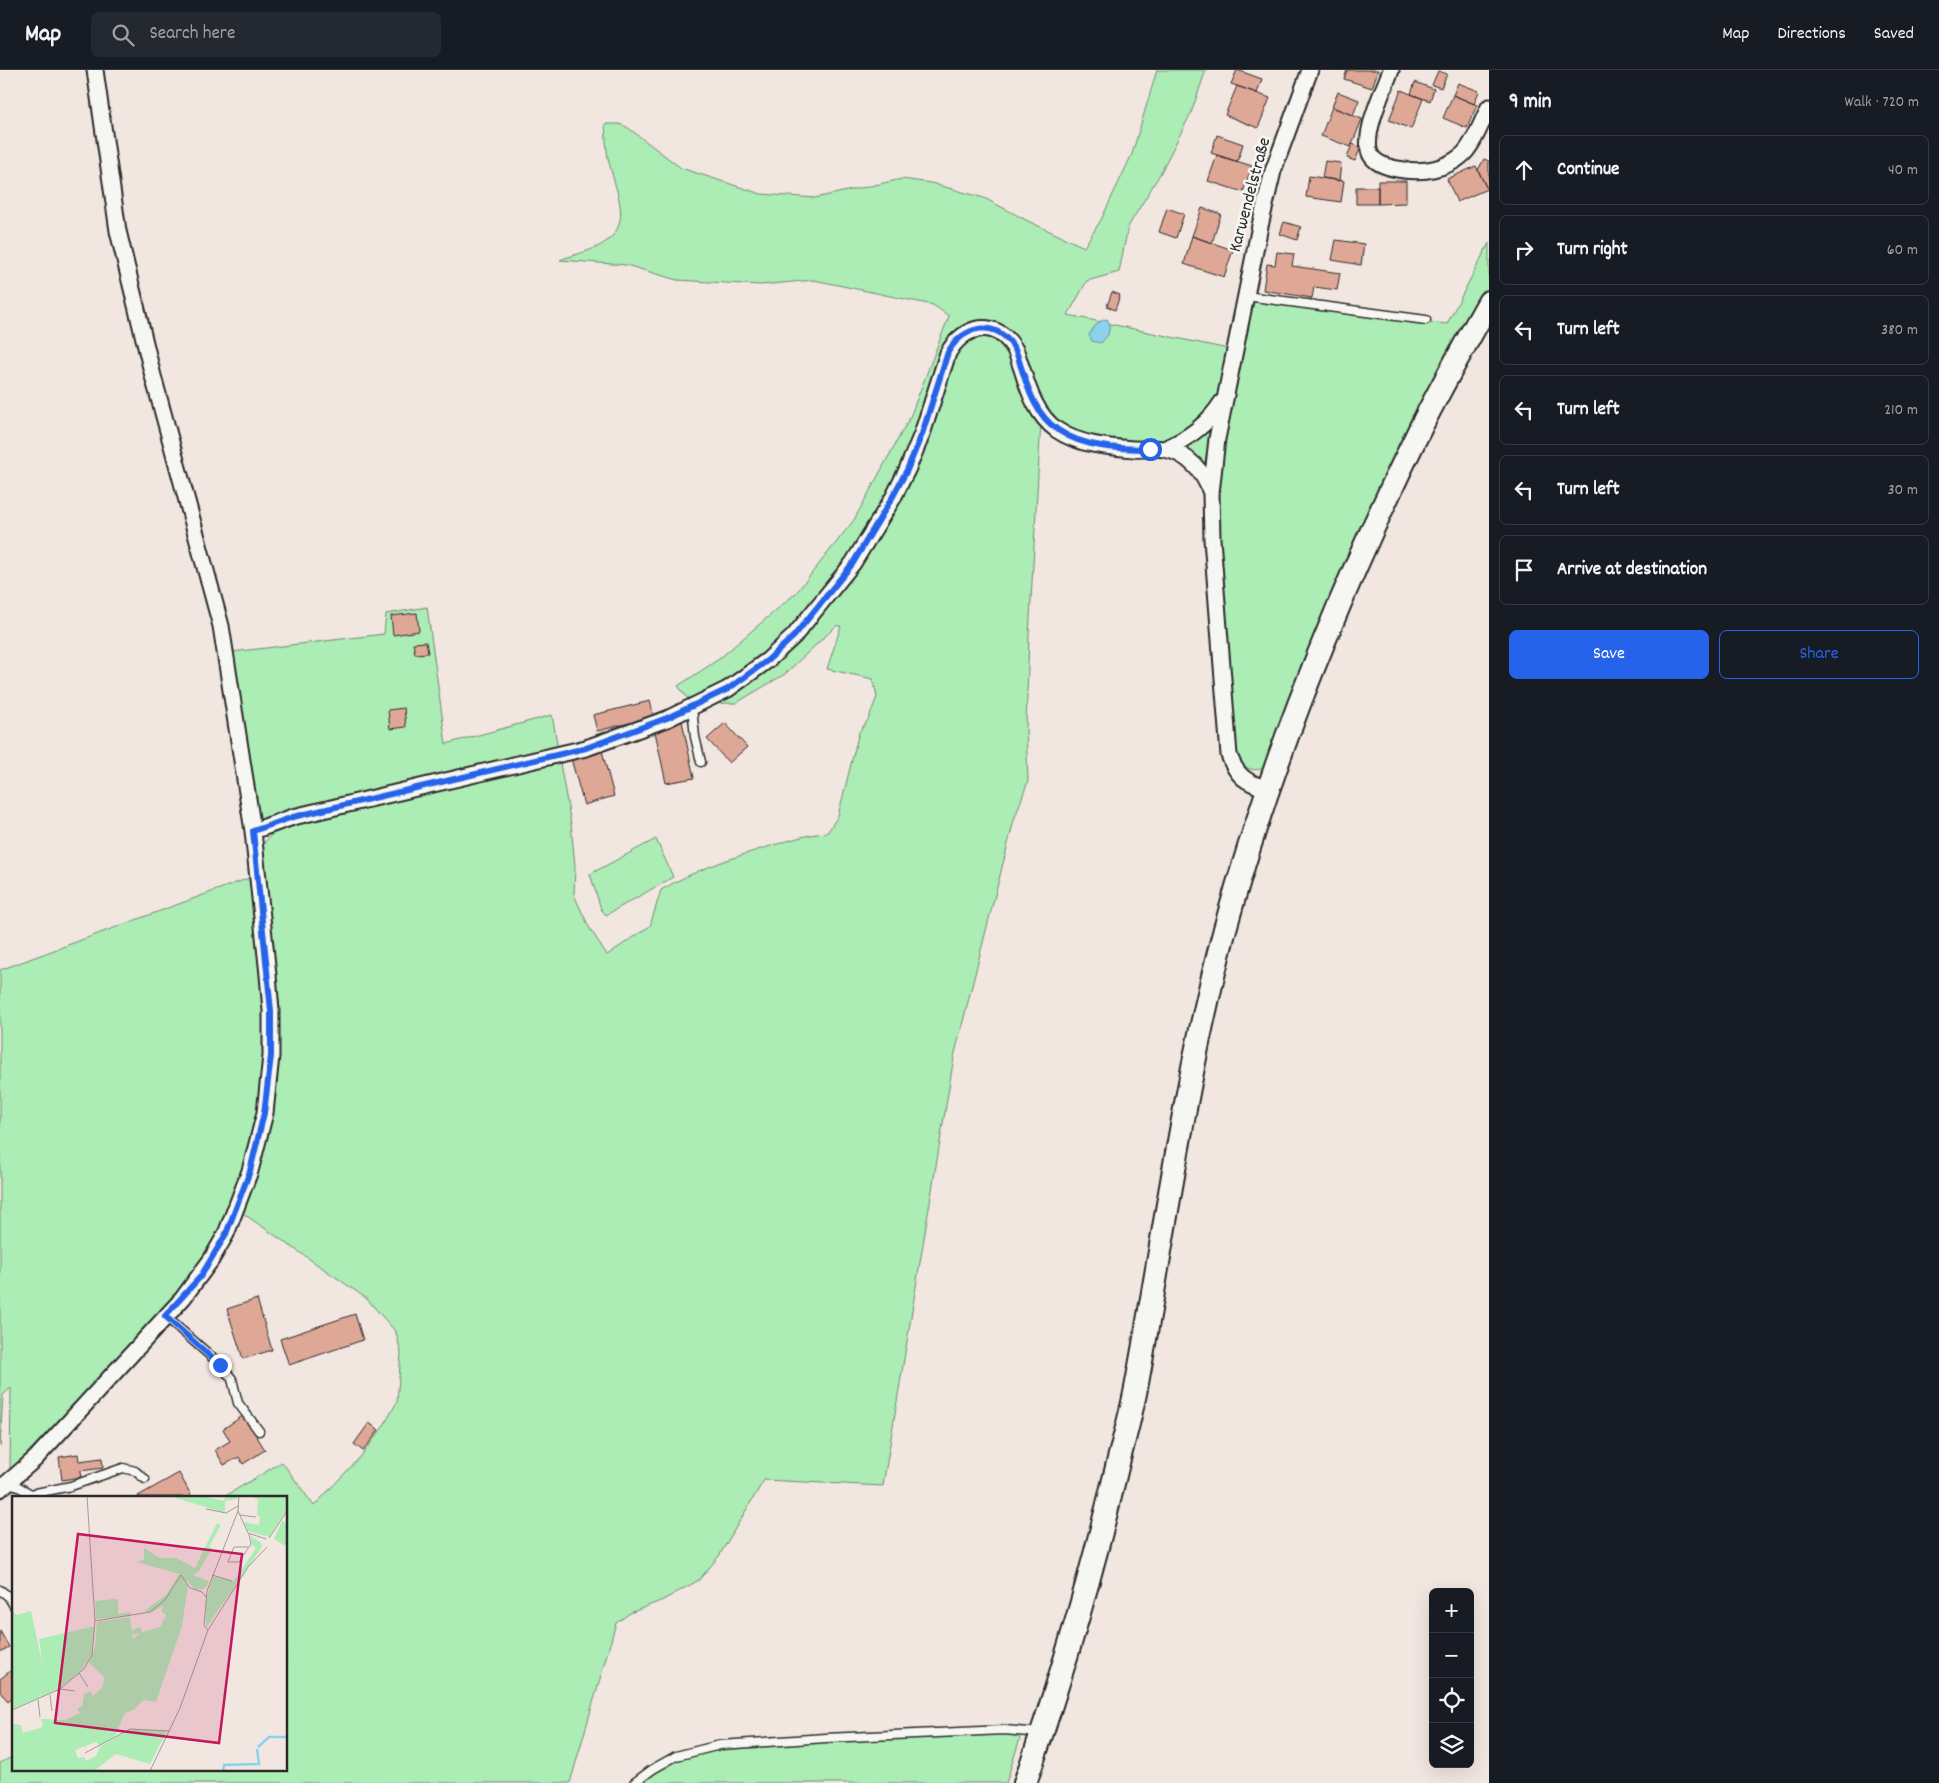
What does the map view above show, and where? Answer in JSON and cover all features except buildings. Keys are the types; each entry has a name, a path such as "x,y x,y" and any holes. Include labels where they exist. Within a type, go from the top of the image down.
{"street":[{"path":"5,1486 35,1459 201,1276 226,1234 250,1171 264,1113 271,1056 271,1011 253,831 221,626 153,376 118,231 94,70"},
{"name":"Karwendelstraße","path":"1267,789 1243,778 1236,772 1229,755 1213,549 1211,493 1217,439 1260,226 1273,171 1310,70"},
{"path":"1391,70 1372,121 1369,138 1369,151 1373,160 1382,165 1403,170 1421,171 1433,169 1462,156 1470,146 1489,107"},
{"path":"1026,1783 1071,1642 1106,1517 1136,1387 1167,1206 1204,1018 1225,930 1267,789 1324,640 1382,510 1419,430 1489,302"},
{"path":"253,831 293,817 586,748 692,708 728,689 768,660 794,636 853,563 907,470 922,434 948,352 963,334 971,330 979,328 995,331 1010,343 1015,350 1034,401 1046,421 1058,430 1089,444 1134,449 1164,449 1177,453 1192,462 1207,481 1211,493"},
{"path":"1164,449 1176,444 1205,424 1225,399"}],"lane":[{"path":"1246,300 1426,320"},
{"path":"692,708 695,738 701,762"},
{"path":"165,1316 226,1372 232,1380 238,1403 259,1431"},
{"path":"5,1486 32,1494 71,1486 123,1468 135,1471 145,1479"},
{"path":"0,1590 8,1596 12,1603"},
{"path":"634,1783 653,1769 676,1756 720,1745 1004,1730 1043,1733"}],"green space":[{"path":"1157,70 1206,70 1191,113 1160,174 1128,227 1119,272 1087,281 1068,315 1228,349 1216,400 1198,423 1171,441 1146,445 1095,440 1041,421 1029,636 1026,727 1028,781 1014,820 954,1057 883,1486 764,1480 719,1556 699,1580 663,1600 630,1613 616,1623 570,1783 0,1783 0,1763 12,1757 12,1770 288,1770 288,1496 227,1495 282,1462 314,1506 361,1456 383,1427 397,1402 401,1353 396,1332 366,1298 241,1212 270,1120 263,845 271,835 279,829 300,820 559,758 571,824 575,866 574,895 589,927 607,955 650,926 661,890 698,871 737,857 795,839 827,833 838,816 859,732 868,720 877,697 873,679 827,669 841,626 836,626 785,674 736,703 692,704 678,686 719,659 796,593 854,520 910,417 949,316 933,305 814,280 760,285 677,280 626,265 560,260 602,244 615,233 619,225 621,216 620,206 608,156 605,124 619,124 627,127 681,168 761,194 815,198 902,179 931,183 984,198 1084,247 1101,220 1132,154"},
{"path":"1489,243 1489,288 1467,330 1267,767 1255,770 1247,768 1234,753 1216,518 1219,471 1227,414 1251,301 1447,324"},
{"path":"1212,427 1204,466 1183,448"},
{"path":"427,607 446,744 552,715 558,749 266,820 256,816 232,652 384,634 386,614"},
{"path":"656,839 673,877 606,915 601,909 590,874"},
{"path":"252,877 265,992 265,1045 255,1131 229,1211 200,1262 176,1298 10,1471 11,1388 3,1395 0,1446 0,970"},
{"path":"999,1734 1015,1735 1020,1738 1006,1783 640,1783 674,1762 701,1752 728,1747"}],"water":[{"path":"1107,319 1110,324 1108,335 1101,343 1092,341 1089,335 1093,329 1099,322"}],"route":[{"path":"220,1365 165,1316 201,1276 226,1234 250,1171 264,1113 271,1056 271,1011 253,831 293,817 586,748 692,708 728,689 768,660 794,636 853,563 874,530 907,470 922,434 948,352 963,334 971,330 979,328 995,331 1004,336 1015,350 1030,395 1037,408 1046,421 1058,430 1089,444 1150,449"}]}
